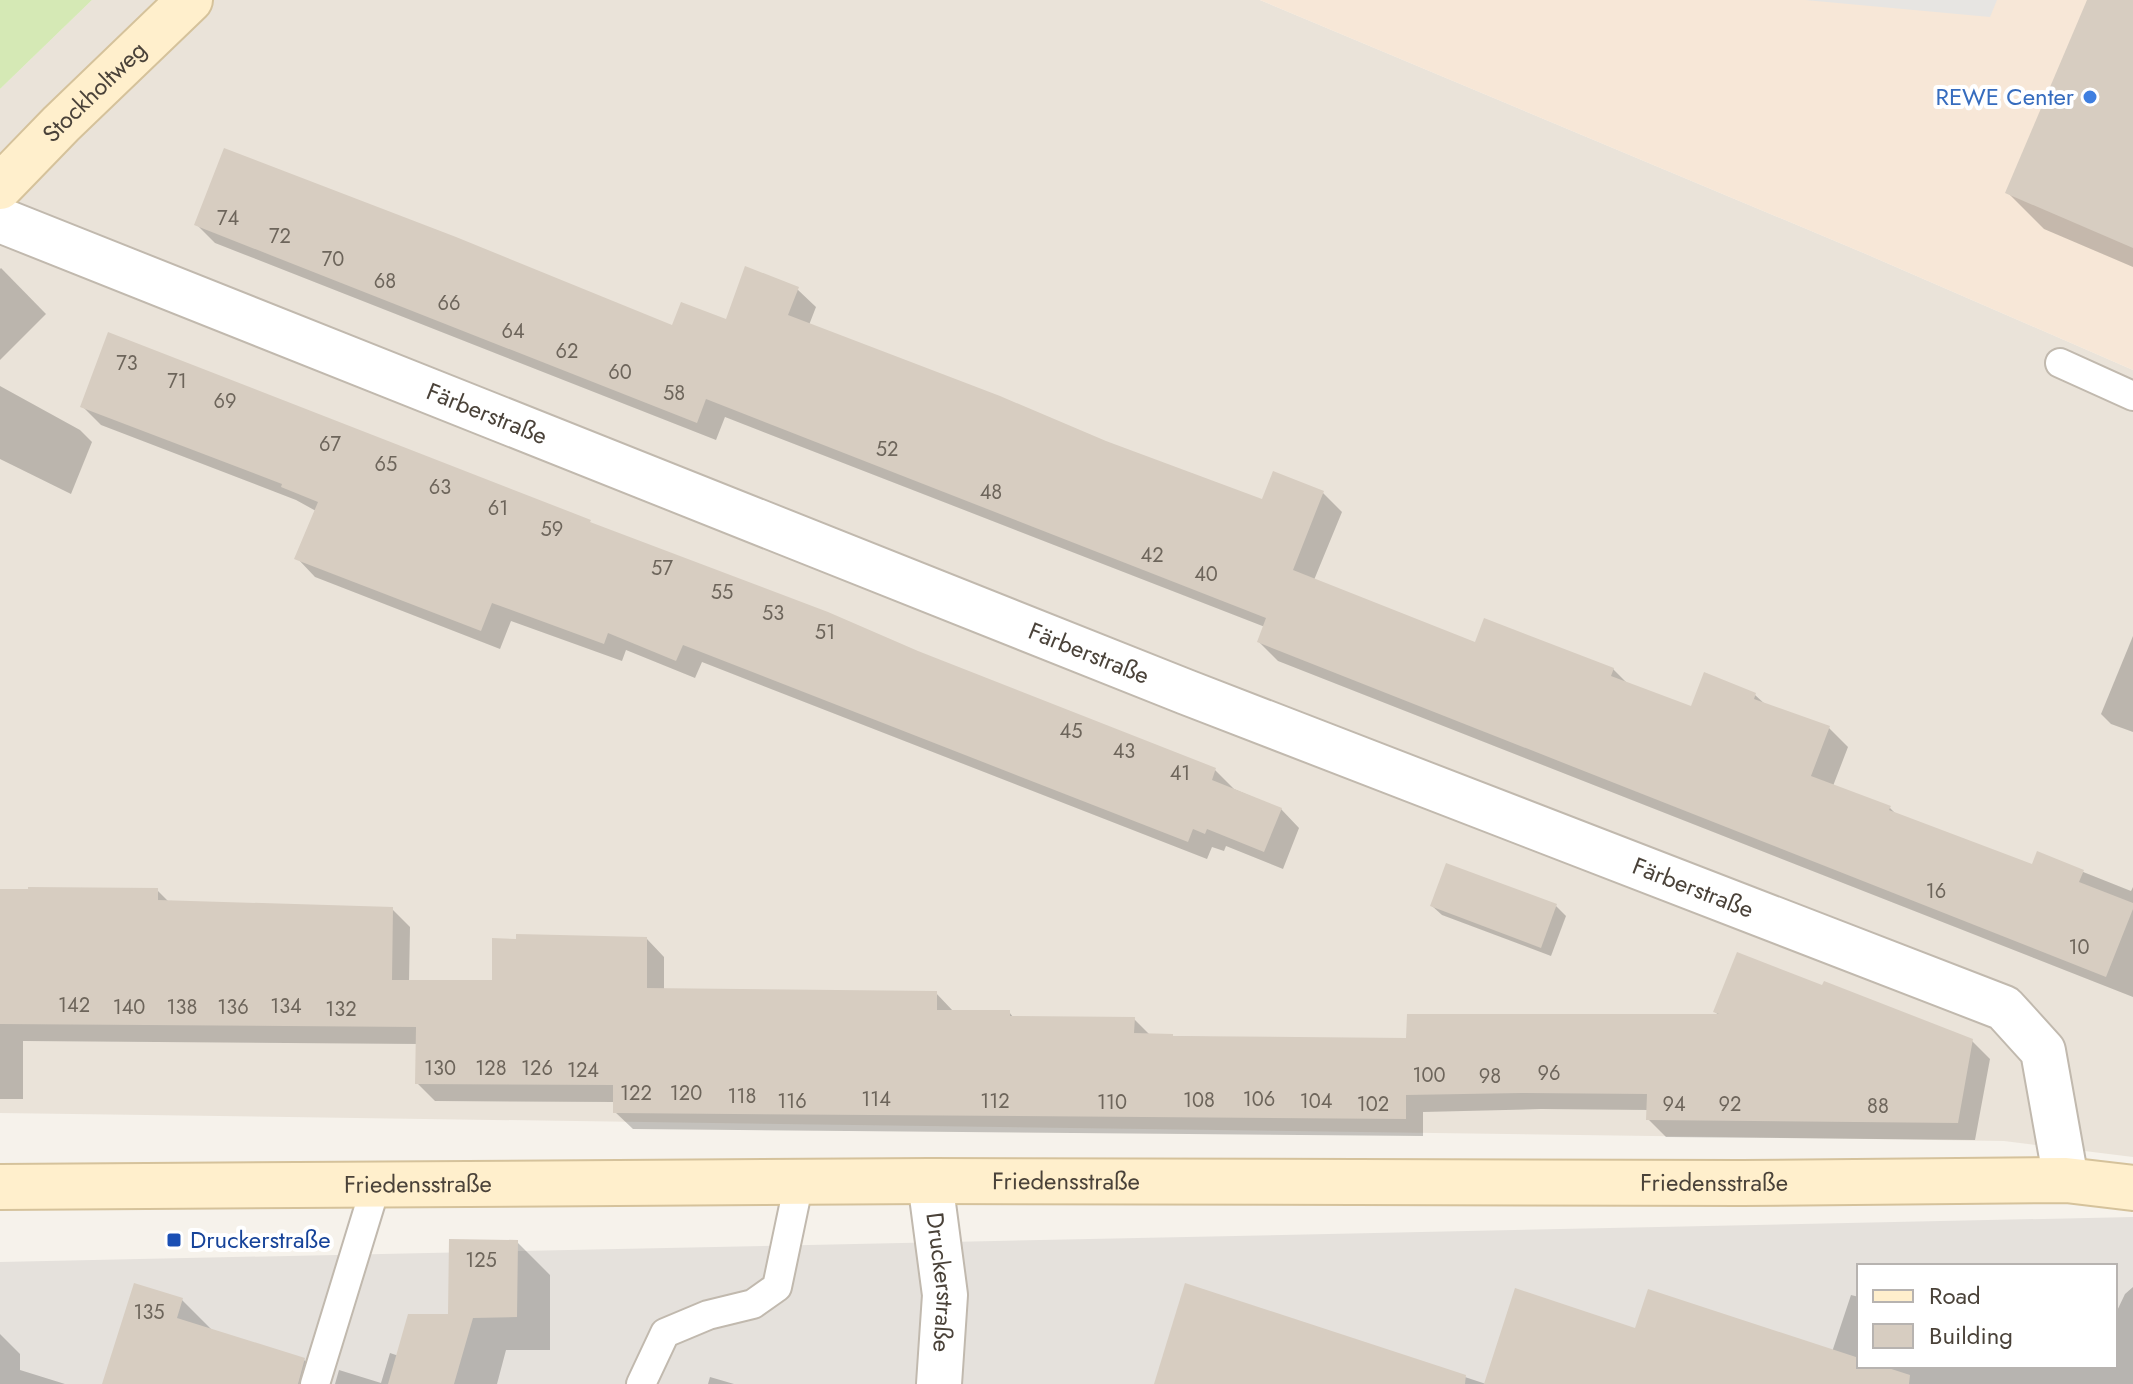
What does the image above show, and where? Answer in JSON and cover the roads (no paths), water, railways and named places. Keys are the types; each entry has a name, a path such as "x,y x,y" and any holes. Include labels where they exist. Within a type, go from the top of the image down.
{"main road":[{"name":"Stockholtweg","path":"0,187 190,0"},
{"name":"Friedensstraße","path":"0,1187 930,1181 1757,1183 2066,1180 2133,1188"}],"street":[{"name":"Färberstraße","path":"0,220 1186,692 2004,1008 2043,1051 2066,1180"},
{"name":"Druckerstraße","path":"930,1181 945,1295 939,1384"}],"lane":[{"path":"2060,363 2133,396"},
{"path":"641,1384 665,1333 708,1315 753,1304 777,1287 799,1182"},
{"path":"315,1384 376,1185"}],"place":[{"name":"REWE Center","path":"2090,97"},
{"name":"Druckerstraße","path":"174,1240"}]}
